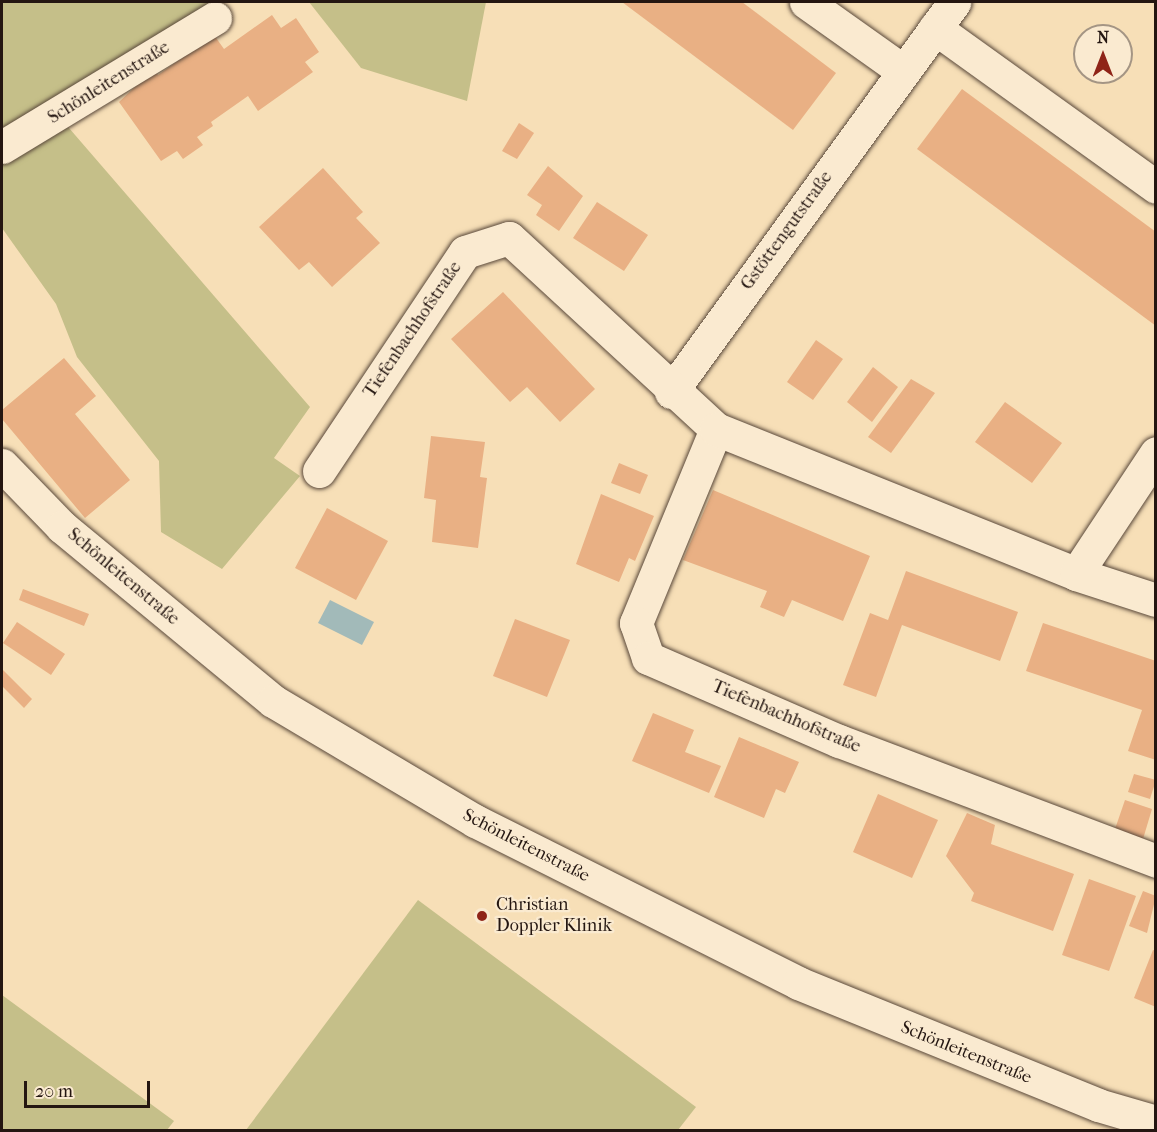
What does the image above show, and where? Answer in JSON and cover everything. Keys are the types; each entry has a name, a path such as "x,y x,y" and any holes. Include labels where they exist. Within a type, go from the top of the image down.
{"street":[{"path":"806,2 903,71"},
{"name":"Gstöttengutstraße","path":"671,392 954,2"},
{"name":"Schönleitenstraße","path":"2,147 215,18"},
{"path":"935,28 1155,187"},
{"name":"Tiefenbachhofstraße","path":"319,471 465,252 509,238 671,392 716,429 1076,574 1155,600"},
{"name":"Tiefenbachhofstraße","path":"716,429 636,624 648,658 839,741 1155,861"},
{"path":"1076,574 1155,453"},
{"name":"Schönleitenstraße","path":"2,465 62,527 273,701 475,820 798,983 1098,1105 1155,1122"}],"shaded area":[{"path":"2,2 211,2 50,106 310,407 274,458 300,476 222,569 161,532 159,461 77,357 56,304 2,228"},
{"path":"309,2 486,2 467,101 361,68"},
{"path":"418,900 696,1107 678,1130 246,1130"},
{"path":"2,995 174,1121 167,1130 2,1130"}],"water":[{"path":"330,600 374,622 362,645 318,623"}],"building":[{"path":"622,2 742,2 836,73 793,130"},
{"path":"272,15 281,28 296,18 319,52 305,62 313,72 258,111 248,96 211,122 213,126 197,137 203,145 183,159 177,151 161,161 119,102 154,69 158,75 214,35 224,49"},
{"path":"962,89 1156,232 1156,326 917,149"},
{"path":"519,123 534,133 517,159 502,151"},
{"path":"548,166 583,196 559,231 536,215 542,205 527,195"},
{"path":"323,168 363,212 356,218 380,243 332,287 309,262 299,270 259,227"},
{"path":"597,202 648,235 624,271 573,238"},
{"path":"503,292 595,389 560,422 527,387 510,402 451,339"},
{"path":"816,340 843,359 813,400 787,382"},
{"path":"64,358 96,396 75,414 130,480 85,518 2,419 2,410"},
{"path":"873,367 898,387 872,422 847,402"},
{"path":"911,379 935,393 891,453 868,437"},
{"path":"1005,402 1062,443 1032,483 975,442"},
{"path":"431,436 485,442 480,477 487,478 478,548 432,542 436,500 424,498"},
{"path":"619,463 648,475 640,494 611,483"},
{"path":"713,490 870,556 843,621 792,600 784,617 760,607 767,591 683,560"},
{"path":"601,494 654,516 635,561 629,558 619,582 576,564"},
{"path":"327,508 388,541 356,600 295,568"},
{"path":"906,571 1018,612 1000,661 902,625 876,697 843,685 870,613 888,620"},
{"path":"23,589 89,614 84,626 19,600"},
{"path":"515,619 570,640 547,697 493,676"},
{"path":"17,622 65,654 51,675 3,643"},
{"path":"1043,623 1156,661 1156,760 1128,751 1142,710 1026,671"},
{"path":"2,669 32,699 24,708 2,686"},
{"path":"653,713 694,730 685,752 721,766 709,793 632,761"},
{"path":"739,737 799,762 785,793 776,789 764,818 714,797"},
{"path":"1134,774 1156,780 1150,799 1128,792"},
{"path":"878,794 938,820 912,878 853,852"},
{"path":"1125,800 1152,809 1143,839 1115,829"},
{"path":"967,813 995,825 991,844 1074,874 1053,931 971,901 974,893 946,856"},
{"path":"1089,879 1136,896 1109,971 1062,955"},
{"path":"1143,891 1156,896 1147,933 1129,926"},
{"path":"1153,950 1156,951 1156,1007 1134,998"}],"place":[{"name":"Christian Doppler Klinik","path":"482,916"}]}
